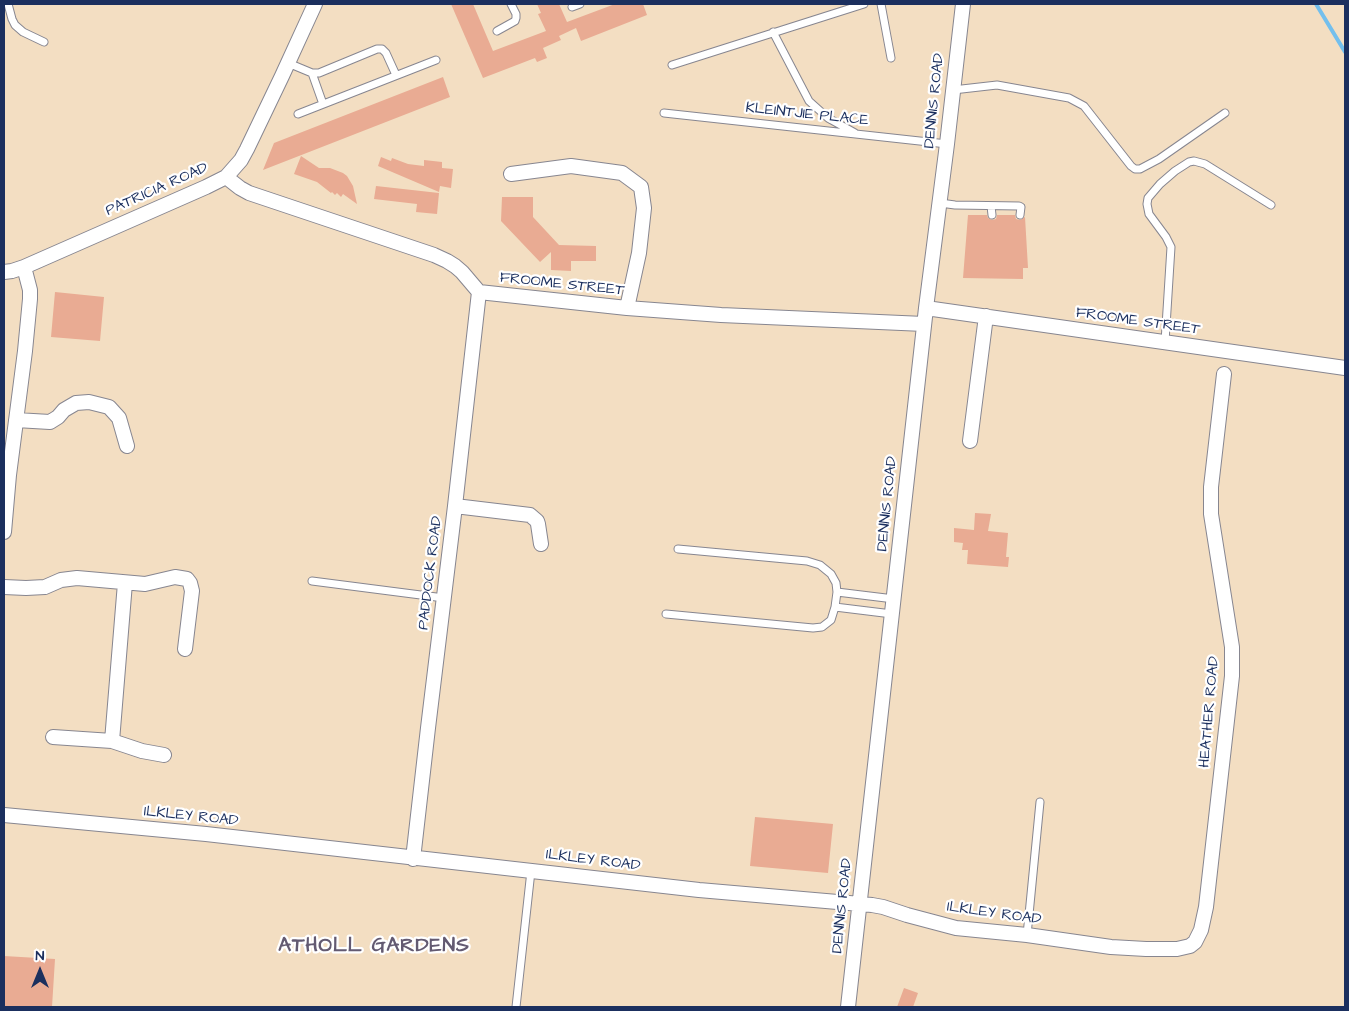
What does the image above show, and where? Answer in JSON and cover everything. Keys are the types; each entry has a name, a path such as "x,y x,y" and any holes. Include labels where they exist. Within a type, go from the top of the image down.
{"street":[{"name":"PATRICIA ROAD","path":"4,272 24,267 226,177 234,169 247,149 315,4"},
{"name":"DENNIS ROAD","path":"848,1007 924,324 963,4"},
{"path":"511,174 571,166 622,173 641,187 644,208 638,253 627,308"},
{"name":"FROOME STREET","path":"226,177 250,193 434,255 456,266 479,292 627,308 758,317 924,324"},
{"path":"4,532 30,299 30,290 24,267"},
{"name":"PADDOCK ROAD","path":"413,859 456,506 479,292"},
{"name":"FROOME STREET","path":"926,308 1345,368"},
{"path":"970,441 986,316"},
{"name":"HEATHER ROAD","path":"1177,949 1190,946 1195,942 1204,920 1232,676 1232,647 1211,514 1211,487 1224,374"},
{"path":"16,420 50,422 70,406 76,403 89,402 109,407 119,418 127,446"},
{"path":"456,506 530,515 537,521 541,544"},
{"path":"4,587 45,587 61,580 76,578 145,584 175,577 187,579 192,591 185,650"},
{"path":"112,741 125,583"},
{"path":"53,737 112,741 142,751 164,755"},
{"name":"ILKLEY ROAD","path":"4,815 206,834 699,890 859,904 884,907 956,928 1131,948 1177,949"}],"lane":[{"path":"8,4 15,25 23,32 44,42"},
{"path":"497,31 515,21 516,14 511,4"},
{"path":"572,7 580,4"},
{"path":"672,64 864,4"},
{"path":"881,4 891,58"},
{"path":"773,32 809,101 828,118 858,134"},
{"path":"288,63 312,73 319,73 377,50 382,50 386,53 396,76"},
{"path":"298,114 436,60"},
{"path":"312,73 324,104"},
{"path":"953,90 997,85 1069,98 1084,106 1135,169 1140,169 1159,159 1225,114"},
{"name":"KLEINTJIE PLACE","path":"664,113 947,144"},
{"path":"1164,342 1170,247 1166,237 1149,214 1148,198 1175,171 1194,161 1205,164 1271,205"},
{"path":"940,204 1019,206 1021,207 1020,215"},
{"path":"991,206 992,215"},
{"path":"666,614 813,628 822,626 831,620 835,607 836,583 831,574 820,565 807,561 678,549"},
{"path":"312,581 444,598"},
{"path":"837,592 894,599"},
{"path":"835,607 892,614"},
{"path":"1027,935 1040,802"},
{"path":"516,1007 531,871"}],"building":[{"path":"451,4 473,4 493,51 546,31 538,14 541,13 537,4 559,4 567,22 615,4 643,4 647,15 581,41 576,28 559,36 561,40 543,48 547,58 537,62 535,58 483,78"},
{"path":"443,77 450,97 263,170 274,143"},
{"path":"301,156 319,168 330,168 347,176 353,186 357,204 343,194 341,197 337,193 335,195 317,182 294,174"},
{"path":"381,157 391,161 392,158 408,164 424,166 424,160 442,162 442,168 453,169 451,188 440,186 439,192 378,166"},
{"path":"376,186 439,193 437,214 416,212 417,204 374,199"},
{"path":"502,197 533,197 533,217 559,245 596,246 596,261 571,261 571,271 551,270 551,252 540,262 501,221"},
{"path":"968,215 987,215 992,220 996,219 997,215 1015,215 1016,219 1020,220 1025,217 1028,268 1023,268 1023,279 963,278"},
{"path":"55,292 104,297 100,341 51,337"},
{"path":"975,513 991,514 988,531 1008,533 1006,557 1009,557 1008,567 967,564 968,550 962,550 963,543 954,542 954,528 974,530"},
{"path":"755,817 833,824 828,873 750,866"},
{"path":"4,956 55,959 52,1007 4,1007"},
{"path":"904,988 918,993 913,1007 897,1007"}],"waterway":[{"path":"1316,4 1345,52"}],"district":[{"name":"ATHOLL GARDENS","path":"374,947"}]}
